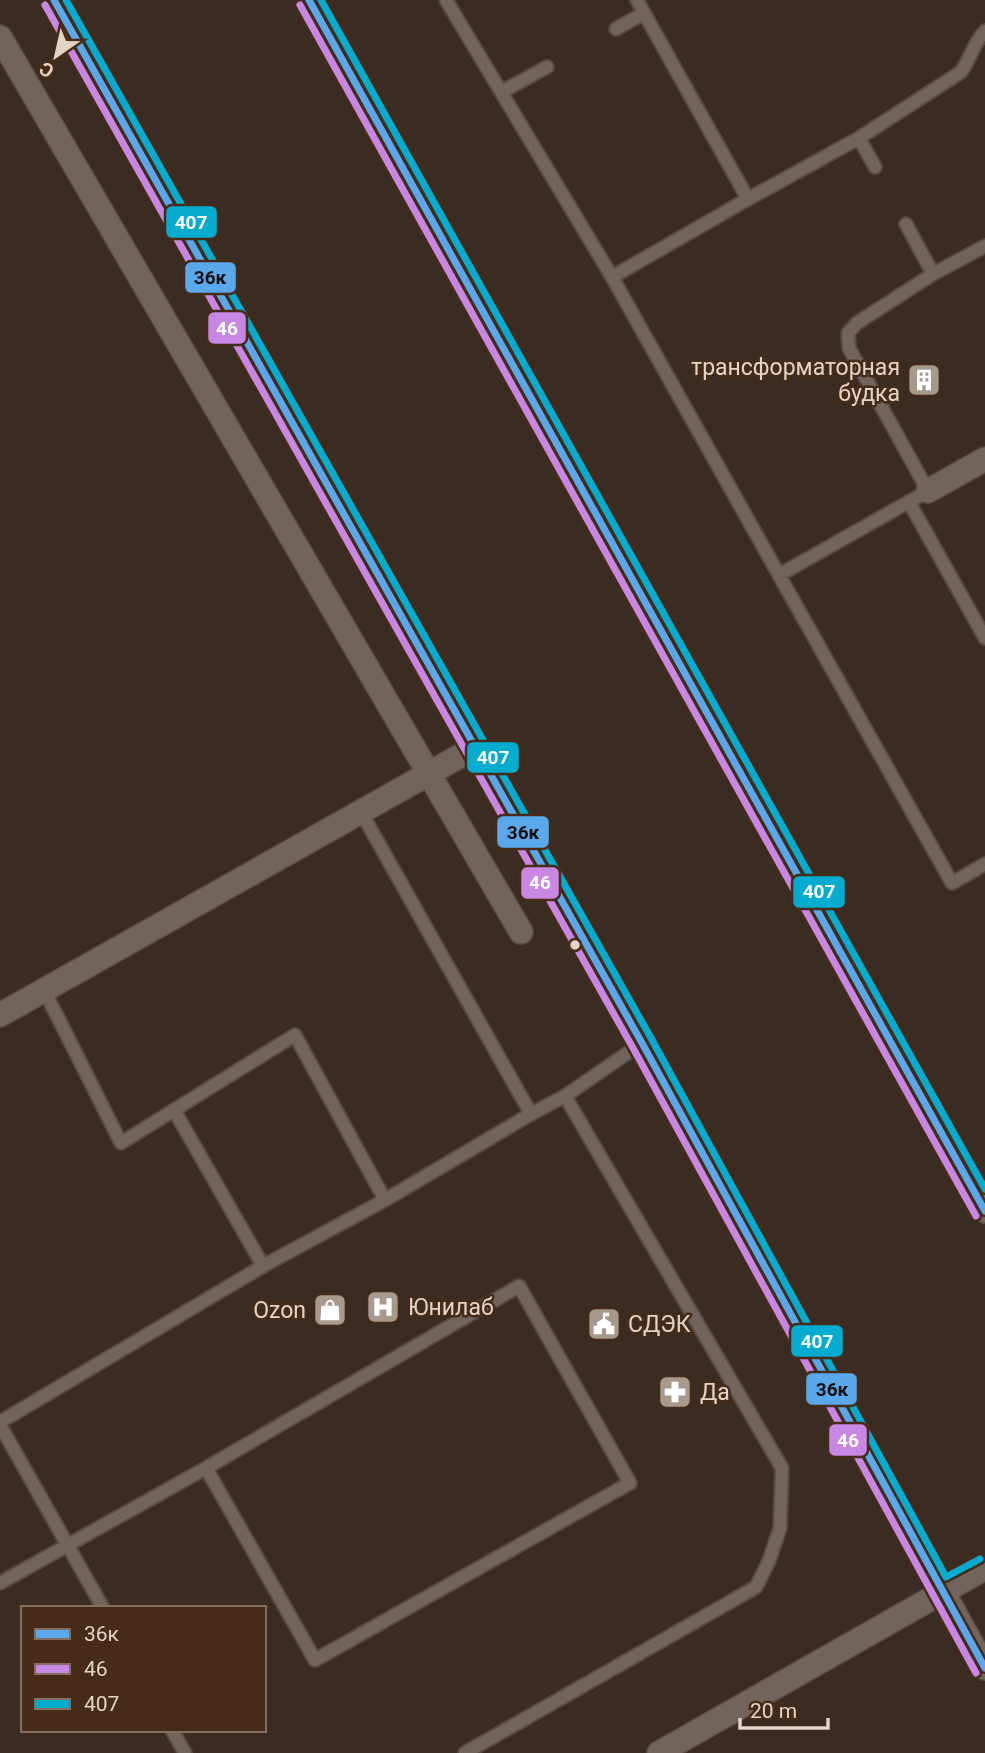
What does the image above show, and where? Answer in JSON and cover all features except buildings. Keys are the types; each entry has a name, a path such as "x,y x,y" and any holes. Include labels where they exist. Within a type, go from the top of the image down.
{"street":[{"path":"54,0 642,1043 985,1668"},
{"path":"309,0 985,1211"},
{"path":"0,37 521,932"},
{"path":"918,496 985,459"},
{"path":"0,1015 476,747"},
{"path":"660,1753 985,1568"}],"lane":[{"path":"446,0 503,91 612,277 952,883 985,864"},
{"path":"637,0 748,199"},
{"path":"616,29 644,13"},
{"path":"612,277 859,138 961,72 969,62 979,37 985,31"},
{"path":"503,91 547,67"},
{"path":"859,138 875,167"},
{"path":"906,224 933,274"},
{"path":"985,246 933,274 857,323 848,333 849,348 985,638"},
{"path":"779,575 918,496"},
{"path":"361,812 531,1114"},
{"path":"44,990 121,1143 295,1035 386,1200"},
{"path":"102,1606 0,1424 263,1266 386,1200 565,1096 642,1043"},
{"path":"466,1753 756,1587 769,1562 780,1528 782,1468 565,1096"},
{"path":"174,1110 263,1266"},
{"path":"0,1583 206,1468 519,1286 630,1483 315,1660 206,1468"},
{"path":"173,1732 184,1753"}],"transit line":[{"name":"36к","path":"54,0 642,1043 985,1668"},
{"name":"407","path":"66,0 651,1038 946,1577 980,1559"},
{"name":"36к","path":"309,0 985,1211"},
{"name":"407","path":"321,0 985,1189"},
{"name":"46","path":"45,5 633,1048 976,1673"},
{"name":"46","path":"300,5 976,1216"}],"place":[{"name":"трансформаторная будка","path":"924,380"},
{"name":"Юнилаб","path":"383,1307"},
{"name":"Ozon","path":"330,1310"},
{"name":"СДЭК","path":"604,1324"},
{"name":"Да","path":"675,1392"}]}
